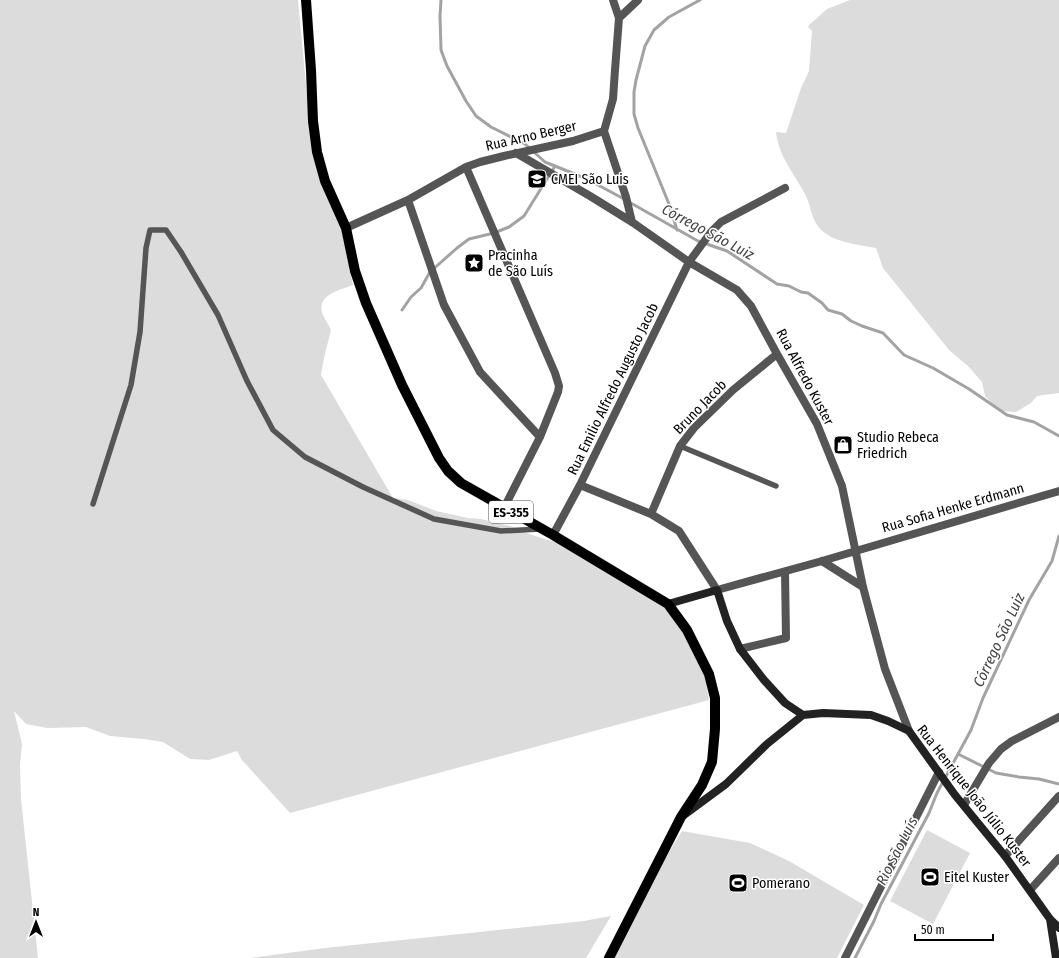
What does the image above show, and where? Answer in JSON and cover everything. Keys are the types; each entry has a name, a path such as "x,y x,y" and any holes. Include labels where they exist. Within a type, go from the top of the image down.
{"main road":[{"name":"ES-355","path":"306,0 313,121 317,152 325,181 346,228 355,271 366,303 402,385 439,458 448,471 461,482 668,604 687,630 709,674 715,698 715,729 712,762 702,785 681,817 609,958"}],"street":[{"path":"614,0 619,18 613,99 604,130 626,197 632,222"},
{"path":"619,18 638,0"},
{"name":"Rua Arno Berger","path":"346,228 408,200 466,168 494,158 573,141 604,130"},
{"name":"Rua Alfredo Kuster","path":"516,153 632,222 689,262 737,290 746,298 759,318 777,354 817,424 842,486 847,502 855,551 863,587 886,669 909,731"},
{"path":"466,168 558,380 558,392 540,437 504,508"},
{"name":"Rua Emilio Alfredo Augusto Jacob","path":"553,535 580,485 689,262 711,232 727,219 785,188"},
{"path":"408,200 444,304 480,372 540,437"},
{"name":"Bruno Jacob","path":"651,514 680,446 694,428 733,390 777,354"},
{"path":"580,485 651,514 679,531 717,590 727,621 740,649 764,680 785,703 803,715 767,744 726,784 681,817"},
{"name":"Rua Sofia Henke Erdmann","path":"717,590 785,572 1059,491"},
{"path":"822,561 863,587"},
{"path":"740,649 786,638 785,572"},
{"path":"668,604 717,590"},
{"name":"Rua Henrique João Júlio Kuster","path":"803,715 823,713 871,715 909,731 956,795 1006,856 1050,919 1059,928"},
{"path":"964,805 989,763 1001,749 1012,740 1059,717"},
{"path":"845,958 940,773"},
{"path":"1006,856 1059,796"},
{"path":"1030,890 1059,858"},
{"name":"Rua Henrique João Júlio Kuster","path":"1050,919 1056,958"}],"lane":[{"path":"92,504 131,384 140,332 146,248 150,230 166,230 181,252 218,315 246,381 273,430 305,457 363,487 434,519 501,532 542,529"},
{"path":"680,446 776,486"}],"shaded area":[{"path":"0,0 298,0 312,148 336,204 353,285 330,294 322,303 321,308 323,315 331,330 321,375 393,498 408,500 436,511 510,526 532,535 571,547 659,600 683,625 705,675 709,700 290,813 242,760 237,751 209,760 190,759 163,742 110,736 86,727 47,728 26,724 14,711 22,744 20,765 21,799 38,958 0,958"},
{"path":"850,0 1059,0 1059,393 1037,396 1031,403 1016,412 999,411 985,396 982,382 969,367 949,350 883,268 876,248 838,240 822,231 815,222 806,196 780,150 776,132 786,133 801,88 809,71 812,31 808,27 809,25 827,9"},
{"name":"Eitel Kuster","path":"927,830 970,853 933,924 890,901"},
{"name":"Pomerano","path":"682,831 750,843 789,861 864,905 837,958 603,958"},
{"path":"611,916 586,958 250,958 325,948 584,921"}],"waterway":[{"name":"Córrego São Luiz","path":"441,0 441,50 447,66 476,116 491,127 525,144 545,162 587,179 624,199"},
{"path":"677,230 669,204 638,128 634,114 634,92 645,46 654,30 669,17 700,0"},
{"path":"402,310 411,297 421,288 430,272 457,248 469,239 494,233 509,227 524,216 555,166"},
{"name":"Córrego São Luiz","path":"629,202 698,241 727,251 777,284 789,286 801,292 808,293 822,303 828,310 842,314 851,321 883,333 904,355 933,368 969,389 1007,415 1034,422 1059,436"},
{"name":"Córrego São Luiz","path":"855,958 881,904 929,813 937,793 971,730 983,698 1029,600 1052,561 1059,536"},
{"path":"958,754 996,773 1039,779 1059,784"}],"place":[{"name":"CMEI São Luis","path":"537,179"},
{"name":"Pracinha de São Luís","path":"474,263"},
{"name":"Studio Rebeca Friedrich","path":"843,445"},
{"name":"Eitel Kuster","path":"930,877"},
{"name":"Pomerano","path":"738,883"}],"water label":[{"name":"Rio São Luís","path":"897,851"}]}
